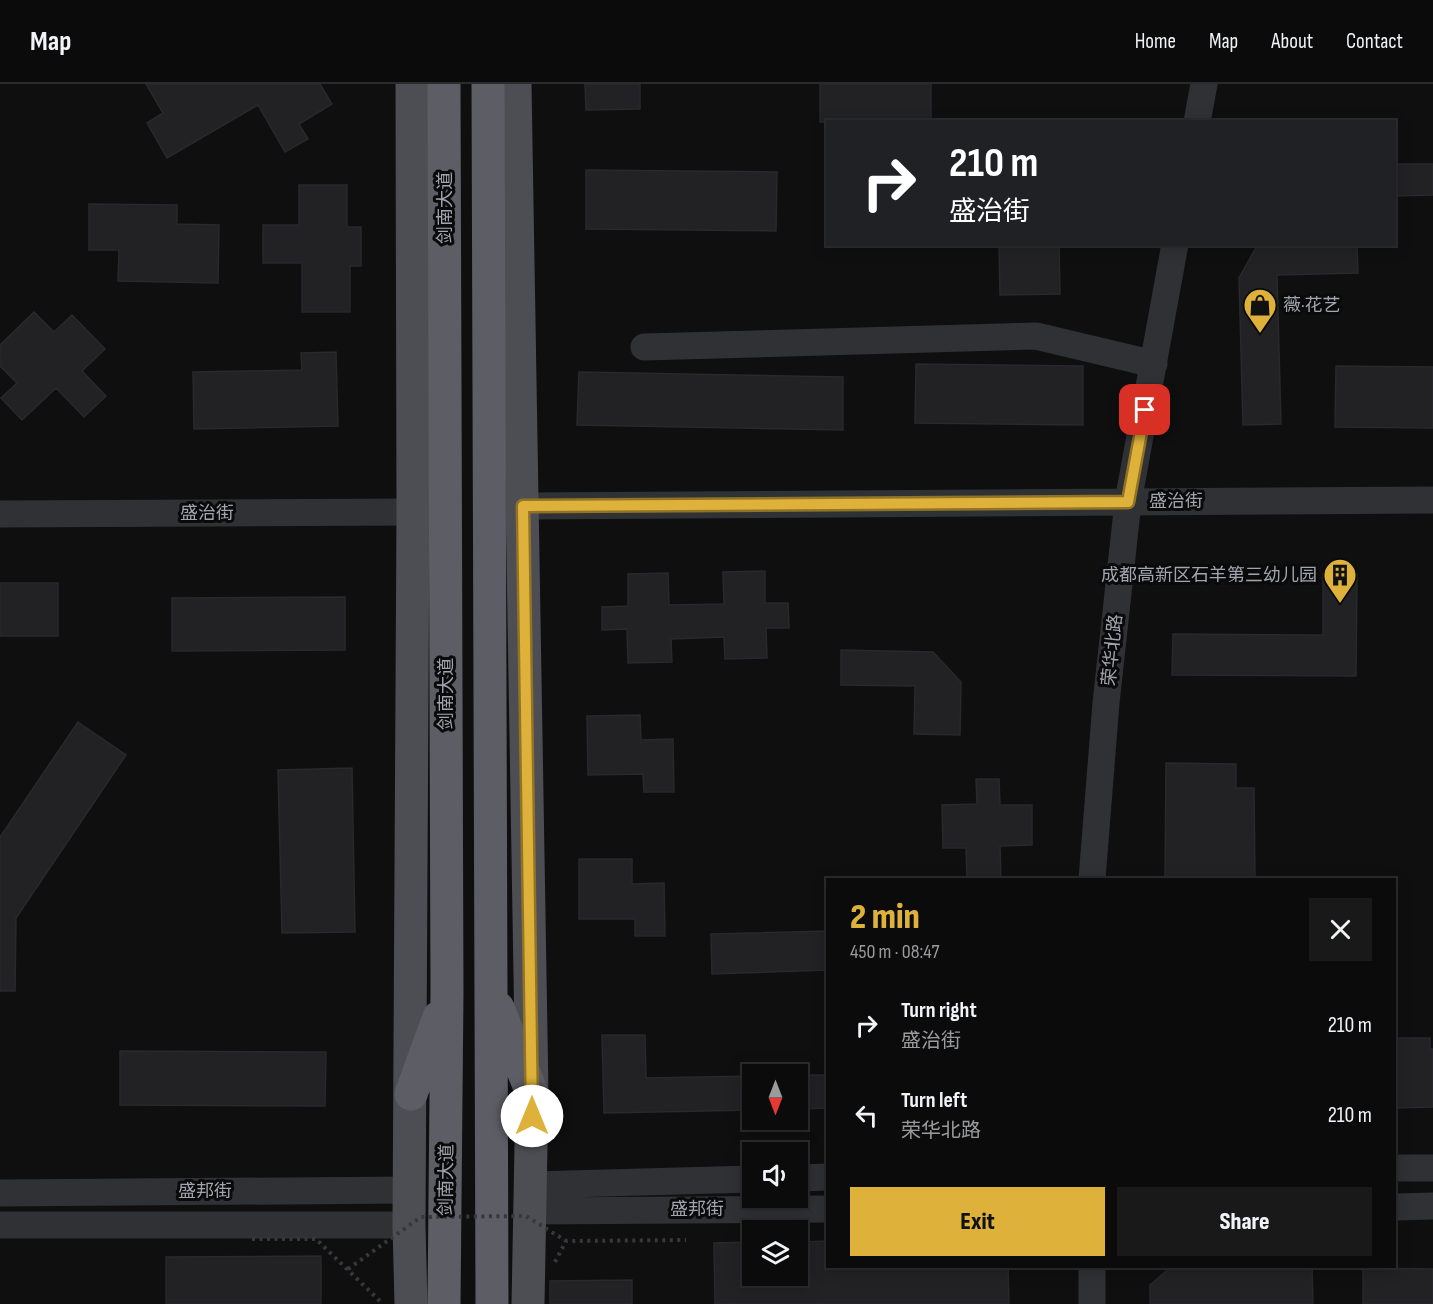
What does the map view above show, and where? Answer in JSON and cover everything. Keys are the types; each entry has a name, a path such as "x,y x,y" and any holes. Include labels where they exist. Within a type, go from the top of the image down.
{"highway":[{"name":"剑南大道","path":"444,84 447,993 444,1304"},
{"path":"488,84 492,1304"},
{"path":"490,991 532,1093"},
{"path":"411,1094 447,993"}],"main road":[{"path":"411,1304 409,1190 413,512 412,84"},
{"path":"515,84 532,1093 528,1304"}],"street":[{"path":"1197,120 1204,84"},
{"name":"荣华北路","path":"1092,878 1106,703 1128,502 1175,246"},
{"path":"644,347 1036,336 1154,364"},
{"name":"盛治街","path":"523,506 1433,500"},
{"name":"盛治街","path":"0,514 413,512"},
{"path":"1396,1168 1433,1168"},
{"path":"808,1178 826,1177"},
{"name":"盛邦街","path":"531,1198 742,1180"},
{"name":"盛邦街","path":"0,1192 409,1190"},
{"name":"盛邦街","path":"531,1198 826,1209"},
{"path":"1396,1206 1433,1206"},
{"name":"盛邦街","path":"0,1225 409,1225"},
{"path":"1092,1268 1092,1304"}],"path":[{"path":"348,1269 421,1217 526,1216 566,1241 686,1240"},
{"path":"252,1239 316,1239 383,1304"}],"building":[{"path":"146,84 320,84 332,104 299,124 308,139 285,152 258,105 167,158 147,123 163,113"},
{"path":"585,84 640,84 640,109 586,110"},
{"path":"820,84 931,84 931,120 826,120 826,122 820,122"},
{"path":"1396,164 1433,164 1433,195 1396,196"},
{"path":"586,170 777,172 776,231 586,229"},
{"path":"299,185 347,185 347,227 361,227 361,266 350,266 350,312 302,312 302,263 263,263 263,225 299,225"},
{"path":"89,204 177,205 177,224 219,225 218,283 118,281 119,250 89,250"},
{"path":"999,246 1059,246 1060,294 1000,295"},
{"path":"1257,246 1357,246 1358,273 1277,275 1281,424 1243,425 1239,278"},
{"path":"34,312 54,332 72,315 105,349 82,371 106,396 84,417 56,388 22,420 1,398 17,383 0,366 0,345"},
{"path":"336,352 338,426 194,429 193,372 302,370 301,353"},
{"path":"916,364 1083,366 1083,425 915,423"},
{"path":"1336,366 1433,367 1433,428 1335,427"},
{"path":"579,372 843,377 843,430 577,425"},
{"path":"765,571 765,603 788,603 789,628 766,628 767,658 725,659 724,637 671,639 672,662 628,663 627,629 602,630 602,607 628,606 628,574 668,573 669,605 724,604 723,572"},
{"name":"成都高新区石羊第三幼儿园","path":"1323,574 1357,574 1356,676 1172,675 1173,634 1323,635"},
{"path":"0,583 58,583 58,636 0,636"},
{"path":"345,597 345,650 172,651 172,598"},
{"path":"841,650 933,652 961,682 960,735 914,734 915,686 841,685"},
{"path":"640,715 641,740 673,739 674,792 644,792 643,774 588,775 587,716"},
{"path":"78,722 126,755 16,918 15,991 0,991 0,837"},
{"path":"1166,763 1236,764 1236,788 1254,788 1255,878 1165,878"},
{"path":"352,768 355,932 282,933 278,770"},
{"path":"976,779 999,779 1000,805 1032,805 1032,845 1000,846 1001,878 967,878 966,848 943,848 942,805 977,804"},
{"path":"579,859 632,859 632,884 664,883 665,936 635,936 635,919 579,919"},
{"path":"826,931 826,970 712,974 711,934"},
{"path":"602,1035 645,1035 646,1078 742,1076 742,1110 604,1113"},
{"path":"1396,1038 1430,1038 1430,1049 1433,1049 1433,1107 1396,1108"},
{"path":"120,1051 326,1052 325,1106 120,1105"},
{"path":"808,1075 826,1075 826,1108 808,1109"},
{"path":"826,1241 826,1268 1008,1268 1009,1304 715,1304 714,1243 742,1242 742,1286 808,1286 808,1242"},
{"path":"321,1256 321,1304 166,1304 166,1257"},
{"path":"1170,1268 1312,1268 1313,1304 1150,1304 1150,1285"},
{"path":"1363,1268 1433,1269 1433,1304 1363,1304"},
{"path":"632,1280 632,1304 550,1304 550,1281"}],"place":[{"name":"薇·花艺","path":"1260,334"},
{"name":"成都高新区石羊第三幼儿园","path":"1340,604"}],"route":[{"path":"532,1116 523,506 1128,502 1145,410"}]}
